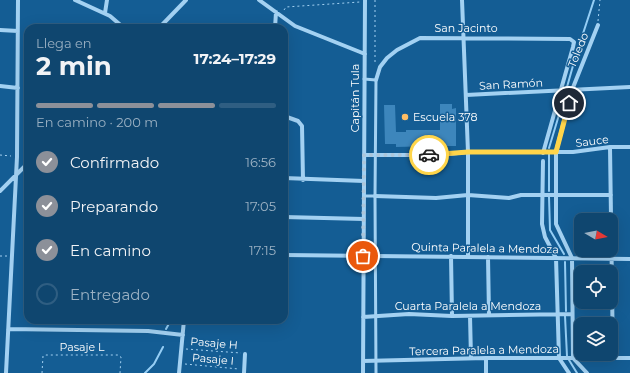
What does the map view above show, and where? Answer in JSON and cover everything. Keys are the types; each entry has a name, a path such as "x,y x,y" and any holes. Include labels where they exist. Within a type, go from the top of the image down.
{"street":[{"path":"6,373 17,157 18,0"},
{"path":"75,0 105,13 119,24"},
{"path":"105,13 107,0"},
{"path":"164,24 186,0"},
{"path":"259,0 295,26 365,54"},
{"path":"462,0 468,152 468,256"},
{"name":"Capitán Tula","path":"363,373 365,1"},
{"path":"275,24 276,12"},
{"name":"Toledo","path":"572,258 556,228 556,152 572,90 598,25"},
{"path":"0,30 18,31"},
{"name":"San Jacinto","path":"376,80 380,68 387,58 397,50 420,38 563,38 570,39 574,42 560,90"},
{"path":"0,86 18,88"},
{"name":"San Ramón","path":"466,96 630,87"},
{"path":"543,152 560,90"},
{"path":"288,117 298,121 302,126 303,180"},
{"path":"610,147 613,317"},
{"name":"Sauce","path":"364,155 438,155 468,152 573,152 610,147 630,147"},
{"path":"543,161 542,224 545,237 556,258 559,358 569,373"},
{"path":"0,191 24,167"},
{"path":"288,178 364,181"},
{"path":"375,196 436,198 468,195 509,198 521,195 611,195"},
{"path":"288,217 364,219"},
{"name":"Quinta Paralela a Mendoza","path":"288,255 630,259"},
{"path":"451,256 452,316"},
{"path":"488,257 489,315"},
{"path":"572,258 573,358 587,373"},
{"name":"Cuarta Paralela a Mendoza","path":"363,317 410,314 452,316 572,314"},
{"path":"470,316 471,358"},
{"path":"180,373 184,324"},
{"path":"8,329 148,331 183,335"},
{"path":"244,371 245,354"},
{"name":"Tercera Paralela a Mendoza","path":"363,361 471,358 573,358"},
{"path":"486,358 486,373"},
{"name":"Tercera Paralela a Mendoza","path":"618,358 630,358"}],"lane":[{"path":"364,79 376,80 376,373"},
{"path":"364,196 375,196"}],"path":[{"path":"375,0 376,64"},
{"name":"Toledo","path":"598,25 600,0"},
{"path":"280,16 286,7 365,1"},
{"path":"0,155 17,157"},
{"path":"0,256 11,257"},
{"name":"Pasaje H","path":"181,348 245,354"},
{"name":"Pasaje L","path":"42,373 43,356 46,355 120,356 120,373"},
{"name":"Pasaje I","path":"180,364 244,371"}],"building":[{"path":"440,104 452,104 452,109 456,108 456,146 444,146 444,142 433,142 434,146 396,147 396,144 385,144 384,105 395,105 396,132 406,132 406,130 440,130"}],"waterway":[{"path":"567,87 594,0"},
{"path":"549,148 565,95"},
{"path":"549,154 549,191"},
{"path":"549,197 550,230 564,254"},
{"path":"565,262 566,311"},
{"path":"565,316 567,356"},
{"path":"166,329 169,324"},
{"path":"145,373 154,364 163,347"},
{"path":"569,360 577,373"}],"way so far":[{"path":"363,256 364,155 429,155"}],"place":[{"name":"Escuela 378","path":"405,117"}],"route":[{"path":"429,155 468,152 556,152 569,103"}]}
